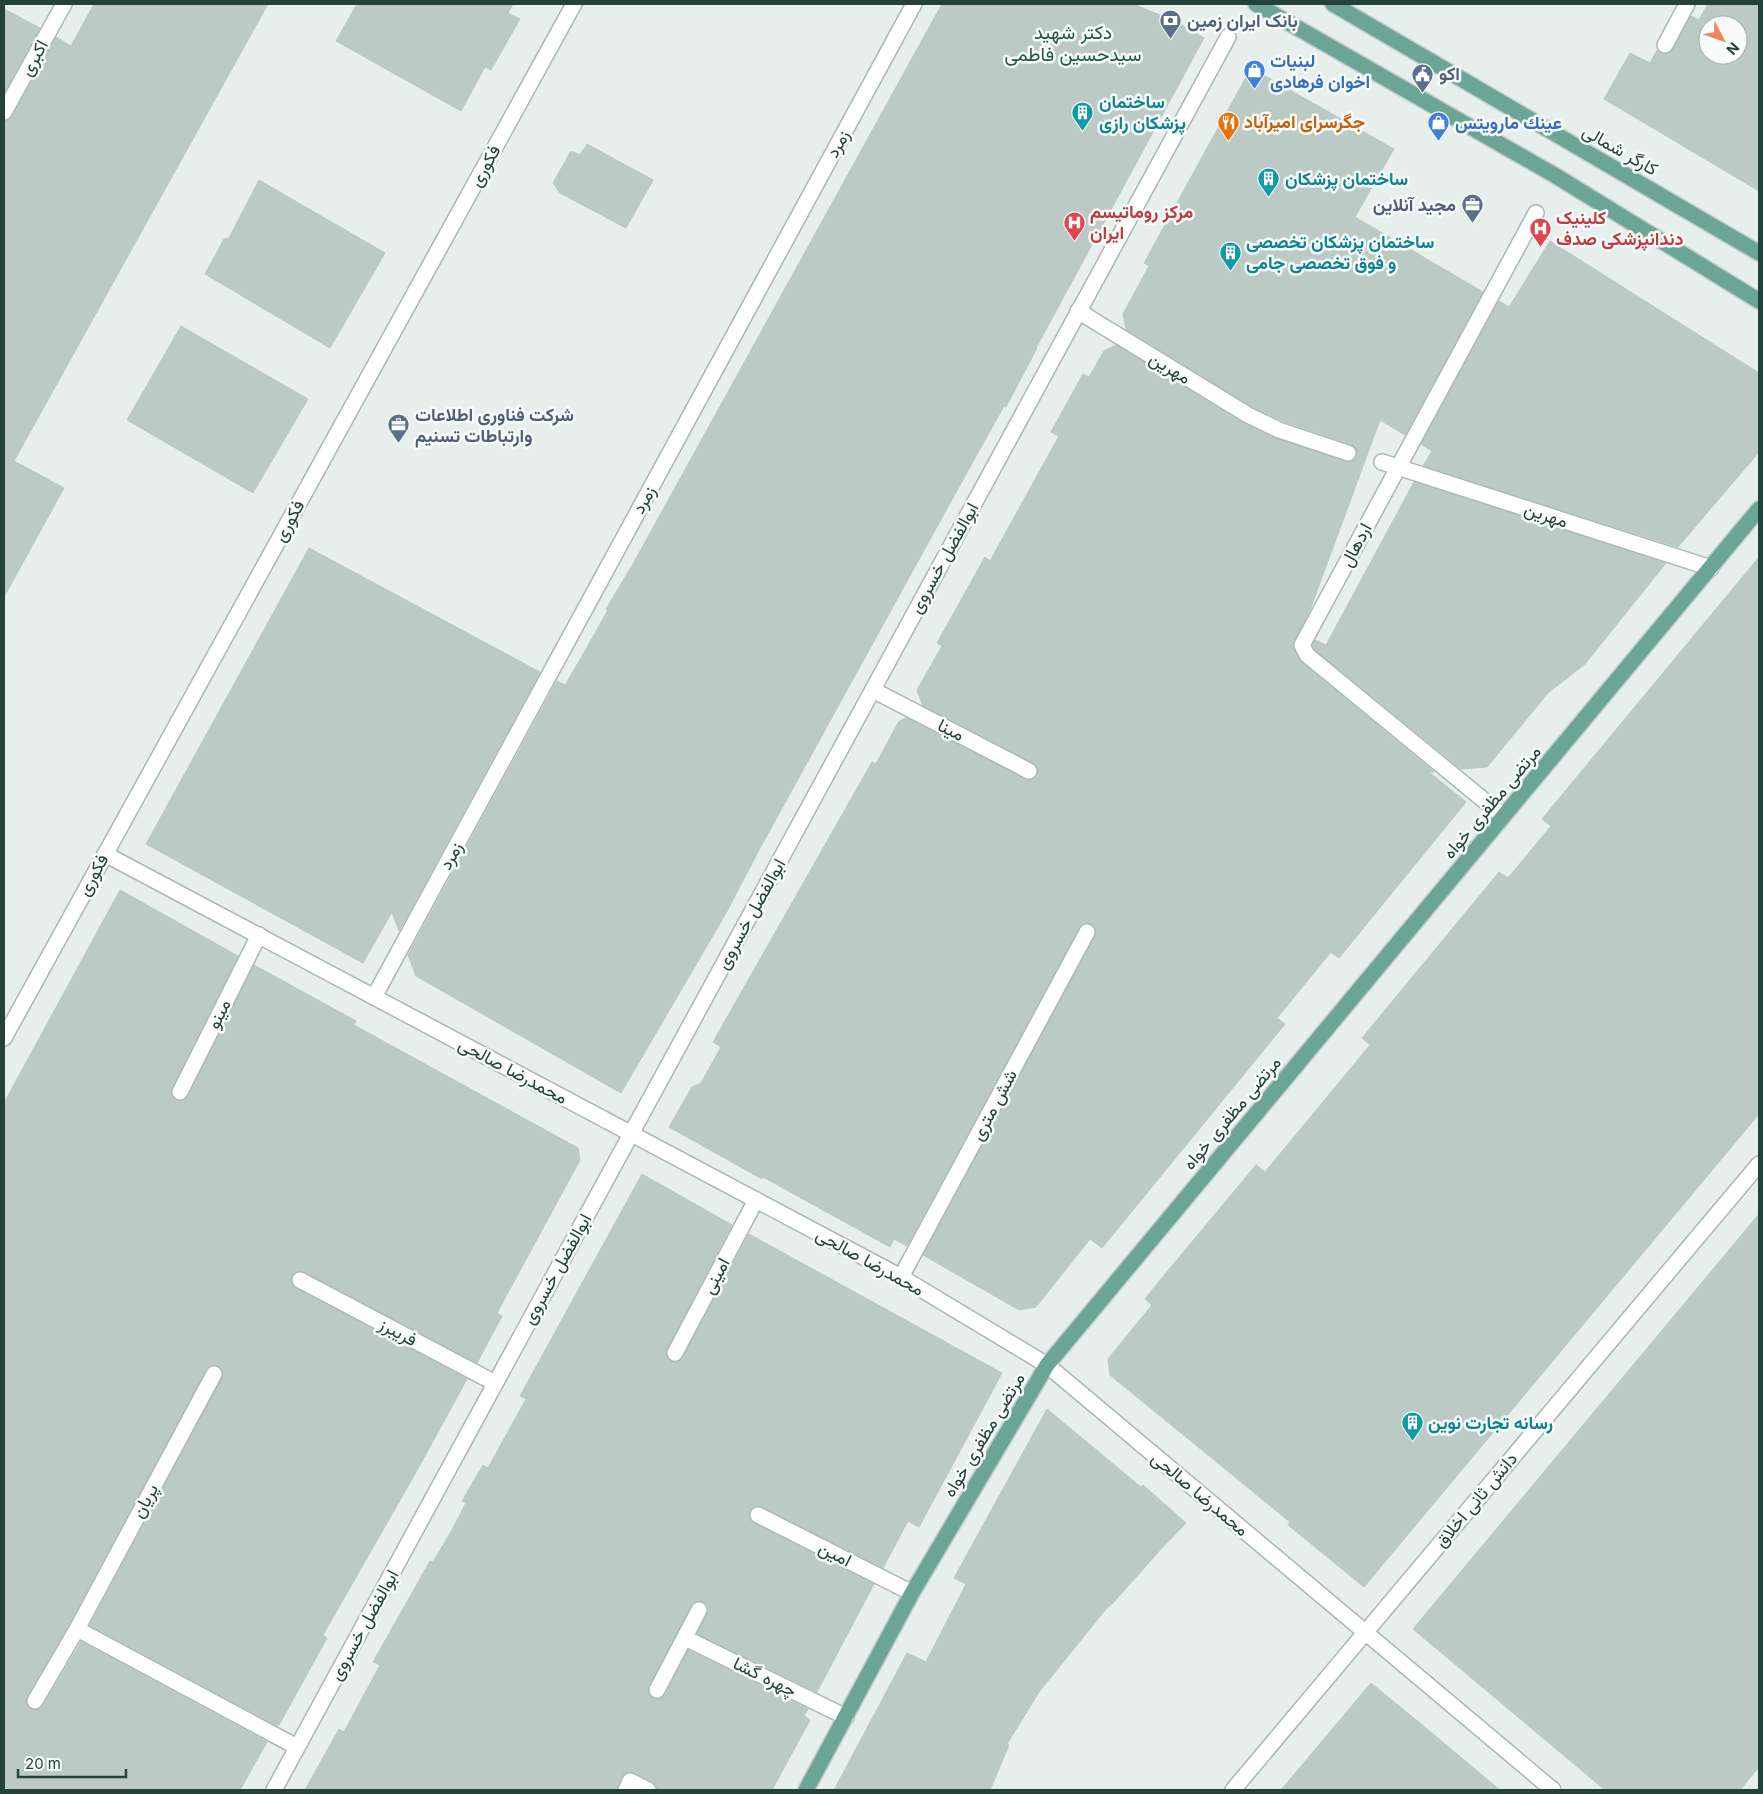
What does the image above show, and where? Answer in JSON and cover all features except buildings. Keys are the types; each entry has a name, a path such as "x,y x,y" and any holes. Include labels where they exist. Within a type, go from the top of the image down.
{"main road":[{"path":"1256,4 1556,176 1759,302"},
{"name":"کارگر شمالی","path":"1333,4 1759,253"},
{"name":"مرتضی مظفری خواه","path":"806,1790 912,1594 1047,1365 1759,509"}],"street":[{"name":"اکبری","path":"4,112 64,4"},
{"name":"فکوری","path":"4,1038 574,4"},
{"name":"زمرد","path":"374,997 914,4"},
{"path":"1665,44 1687,4"},
{"name":"ابوالفضل خسروی","path":"274,1790 1228,37"},
{"name":"اردهال","path":"1504,816 1307,655 1302,645 1536,212"},
{"name":"مهرین","path":"1078,312 1248,415 1280,430 1348,453"},
{"name":"مهرین","path":"1382,462 1711,568"},
{"name":"مینا","path":"873,690 1029,771"},
{"name":"محمدرضا صالحی","path":"105,854 901,1277 1047,1365 1554,1790"},
{"name":"شش متری","path":"901,1277 1087,932"},
{"name":"مینو","path":"180,1092 259,935"},
{"name":"دانش ثانی اخلاق","path":"1233,1790 1759,1164"},
{"name":"امینی","path":"675,1352 756,1200"},
{"name":"فریبرز","path":"300,1280 495,1383"},
{"name":"پریان","path":"35,1701 77,1629 214,1374"},
{"name":"امین","path":"758,1515 912,1594"},
{"path":"657,1690 699,1610"},
{"path":"77,1629 297,1747"},
{"name":"چهره گشا","path":"685,1638 846,1717"},
{"path":"626,1790 630,1781 648,1790"}],"place":[{"name":"بانک ایران زمین","path":"1171,40"},
{"name":"لبنیات اخوان فرهادی","path":"1254,90"},
{"name":"اکو","path":"1423,93"},
{"name":"ساختمان پزشکان رازی","path":"1083,131"},
{"name":"جگرسرای امیرآباد","path":"1228,141"},
{"name":"عينك مارويتس","path":"1439,142"},
{"name":"ساختمان پزشکان","path":"1269,198"},
{"name":"مجید آنلاین","path":"1472,224"},
{"name":"مرکز روماتیسم ایران","path":"1074,241"},
{"name":"کلینیک دندانپزشکی صدف","path":"1540,247"},
{"name":"ساختمان پزشکان تخصصی و فوق تخصصی جامی","path":"1230,271"},
{"name":"شرکت فناوری اطلاعات وارتباطات تسنیم","path":"399,444"},
{"name":"رسانه تجارت نوین","path":"1412,1442"}],"district":[{"name":"دکتر شهید سیدحسین فاطمی","path":"1073,43"}]}
